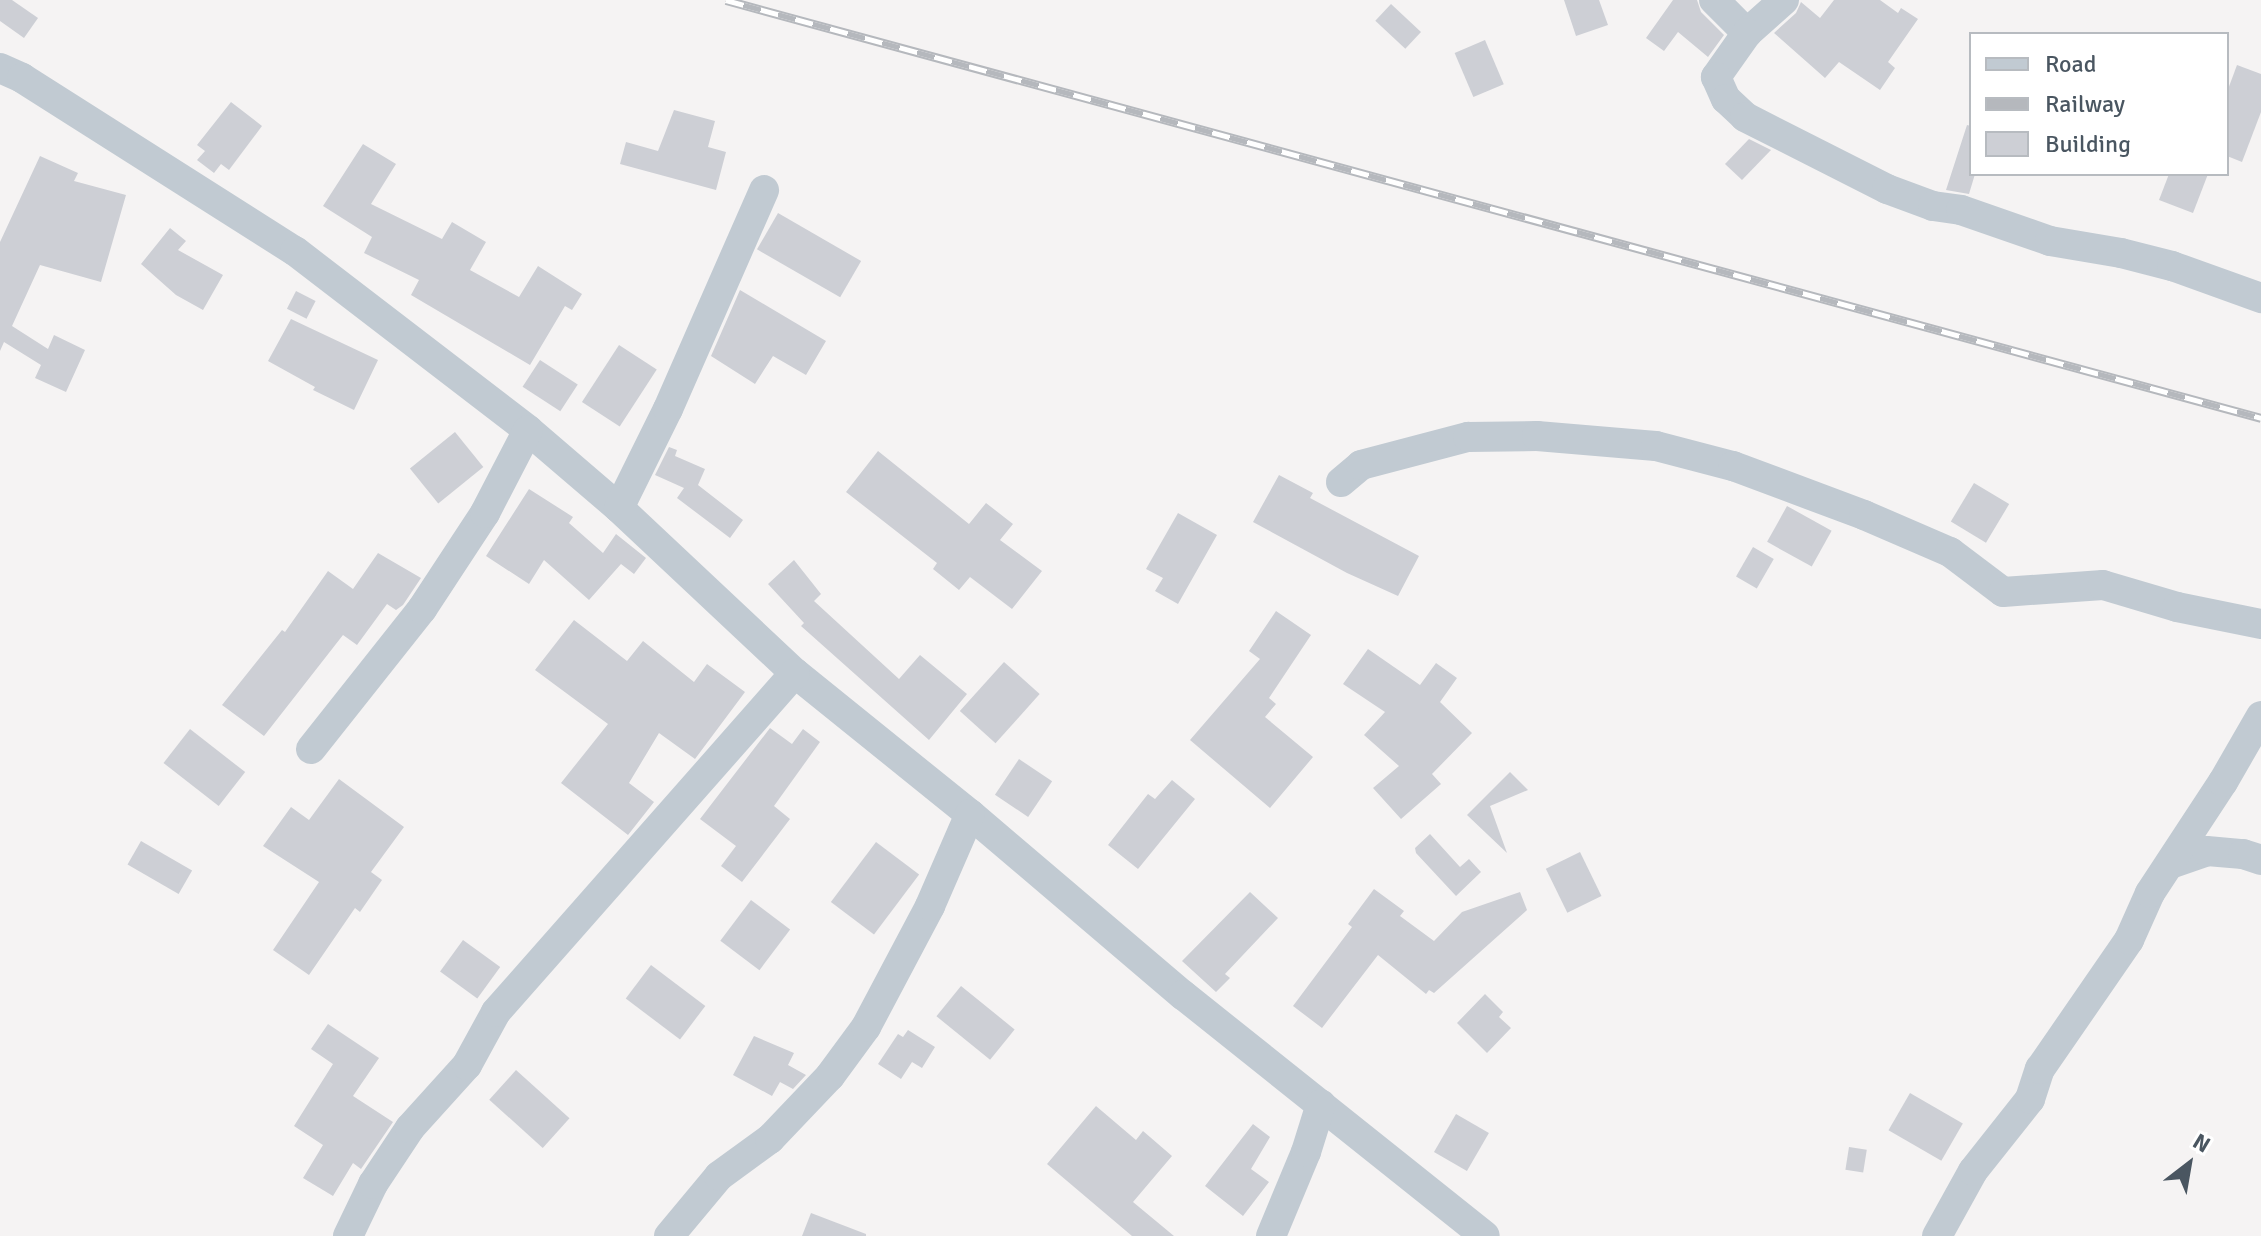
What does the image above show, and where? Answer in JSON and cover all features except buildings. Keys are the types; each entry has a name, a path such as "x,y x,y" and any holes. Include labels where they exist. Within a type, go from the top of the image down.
{"street":[{"path":"1714,0 1747,33"},
{"path":"1784,0 1747,33 1716,77 1726,99 1745,117 1887,189 1933,206 1961,210 2050,241 2172,266 2261,298"},
{"path":"0,68 22,78 295,251 528,430 619,508 795,673 970,814 1183,995 1485,1236"},
{"path":"619,508 668,409 764,190"},
{"path":"311,749 422,609 485,513 528,430"},
{"path":"1341,482 1361,465 1468,437 1537,436 1656,446 1733,466 1864,515 1950,552 2003,592 2103,585 2177,607 2261,624"},
{"path":"348,1236 373,1184 410,1128 467,1065 496,1012 795,673"},
{"path":"1937,1236 1973,1171 2030,1099 2040,1069 2129,940 2150,893 2261,716"},
{"path":"669,1236 719,1176 770,1139 810,1097 866,1027 930,906 970,814"},
{"path":"2170,864 2207,851 2243,854 2261,860"},
{"path":"1271,1236 1306,1152 1321,1104"}],"railway":[{"path":"726,0 2261,418"}]}
